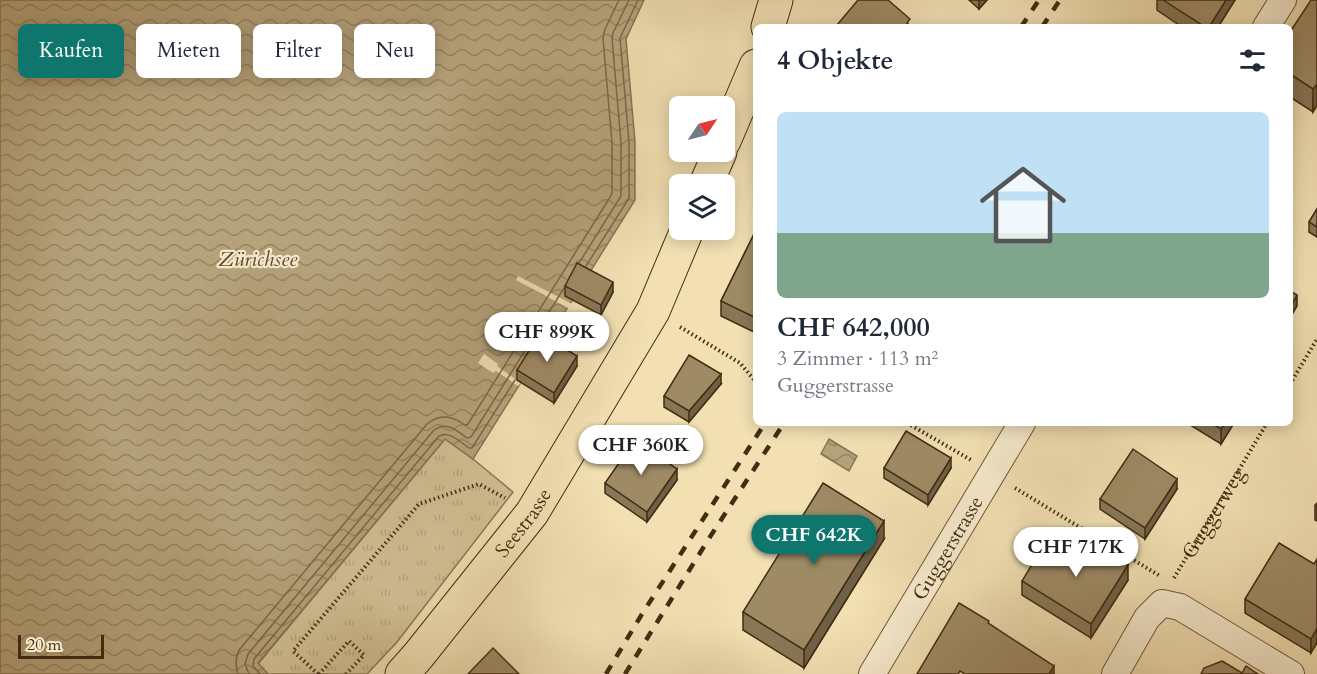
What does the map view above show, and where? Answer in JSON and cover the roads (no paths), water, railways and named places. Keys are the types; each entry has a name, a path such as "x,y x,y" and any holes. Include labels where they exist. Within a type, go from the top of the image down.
{"main road":[{"path":"769,24 776,0"},
{"path":"735,115 753,73"},
{"name":"Seestrasse","path":"402,674 532,513 652,311 683,240"}],"street":[{"path":"1268,24 1282,0"},
{"name":"Guggerstrasse","path":"872,674 1020,426"},
{"path":"1115,674 1147,618 1166,593 1180,607 1291,674"}],"water":[{"name":"Zürichsee","path":"0,0 644,0 626,39 635,142 635,200 473,459 445,439 258,663 268,674 0,674"},
{"path":"829,439 857,456 849,471 821,454"}],"railway":[{"path":"1023,24 1039,0"},
{"path":"1044,24 1060,0"},
{"path":"606,674 763,426"},
{"path":"625,674 782,426"}]}
